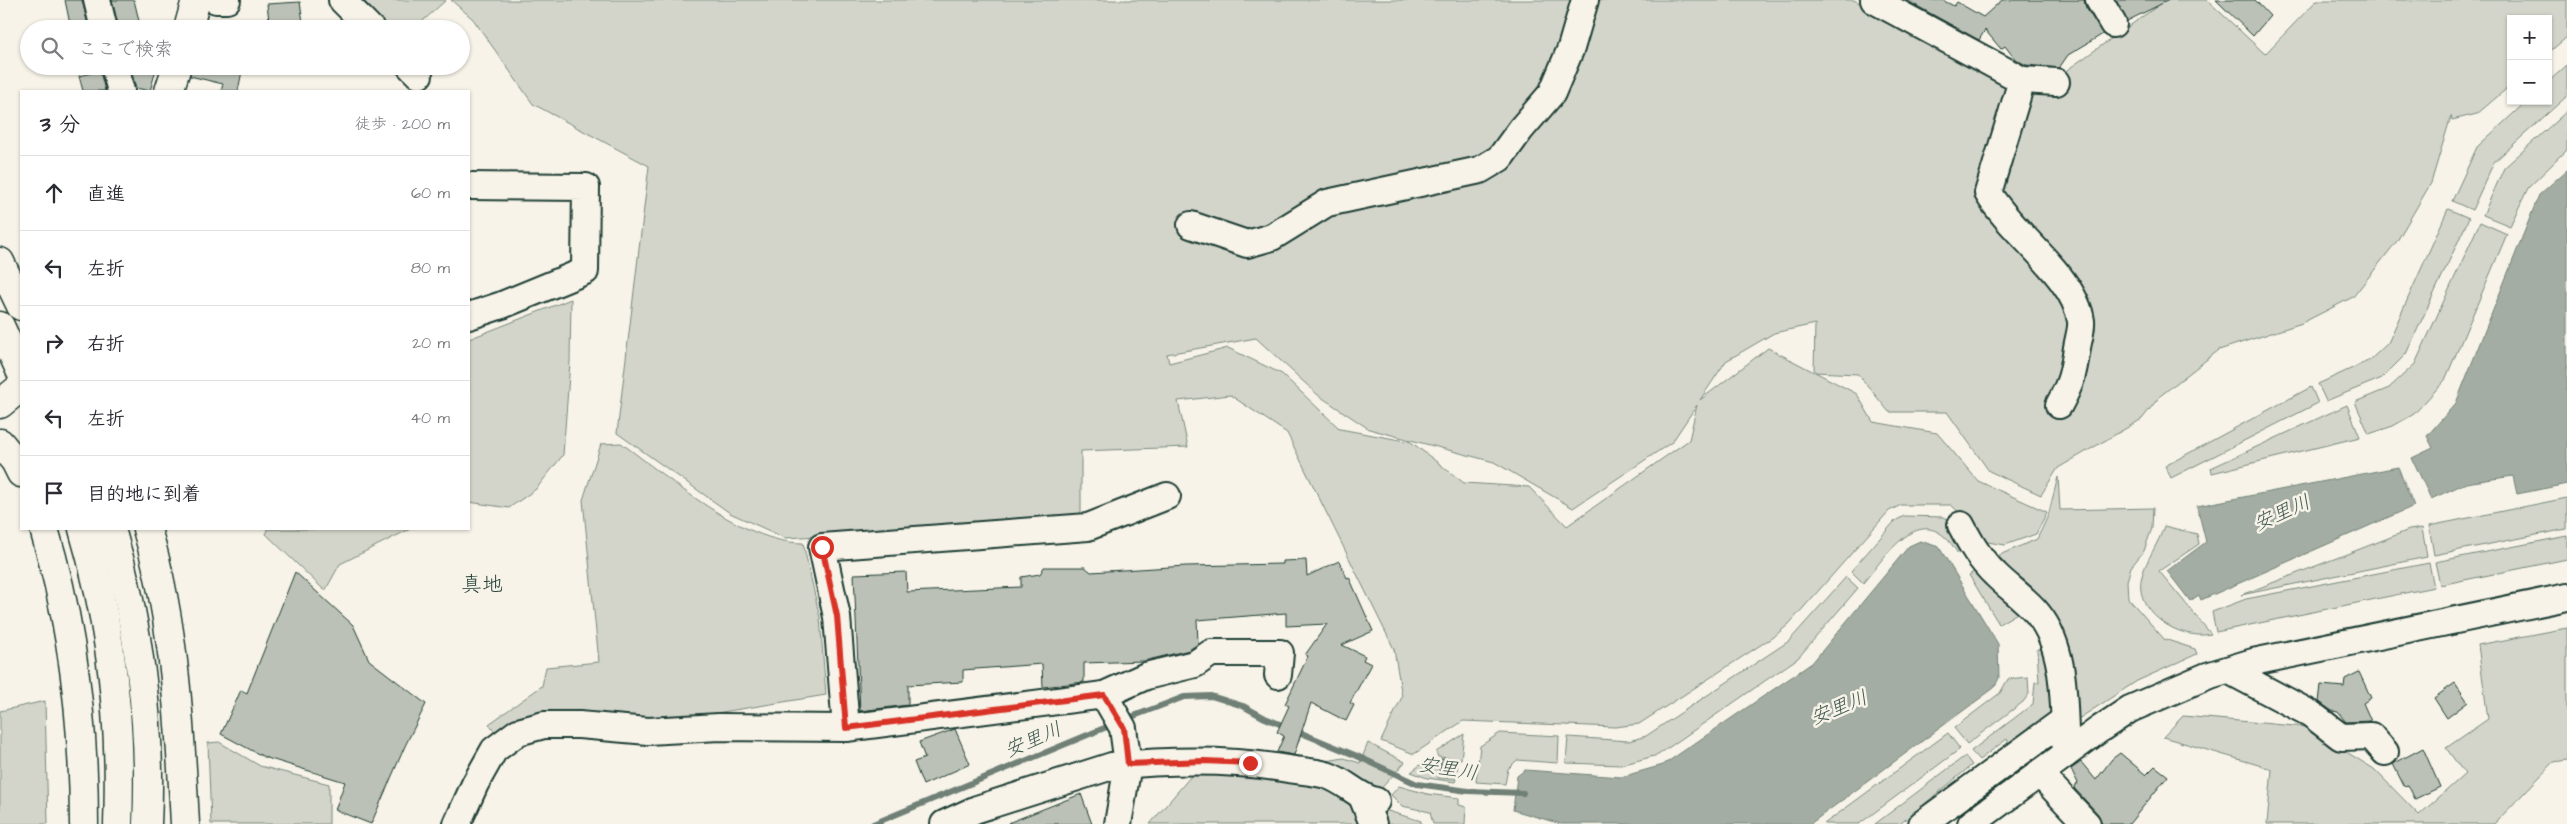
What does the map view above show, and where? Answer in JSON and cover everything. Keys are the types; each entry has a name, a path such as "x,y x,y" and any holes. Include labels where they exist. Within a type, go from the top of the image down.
{"main road":[{"path":"190,20 196,0"},
{"path":"169,90 174,75"},
{"path":"0,262 20,304"},
{"path":"0,326 20,370"},
{"path":"0,443 15,460 20,471"},
{"path":"44,530 67,619 78,694 82,743 84,824"},
{"path":"83,530 104,615 111,660 118,728 118,824"},
{"path":"111,530 130,610 142,686 148,764 147,824"},
{"path":"147,530 170,636 180,722 185,824"}],"street":[{"path":"97,0 102,20"},
{"path":"216,0 227,0"},
{"path":"342,0 362,20"},
{"path":"1191,224 1248,244 1254,243 1272,237 1327,203 1480,170 1500,158 1521,129 1552,93 1571,48 1585,0"},
{"path":"1874,0 2022,80 2056,82"},
{"path":"2099,0 2113,24"},
{"path":"117,75 121,90"},
{"path":"2022,80 1988,193 2012,226 2050,265 2074,302 2081,322 2072,381 2059,405"},
{"path":"470,186 586,187 586,197 585,271 502,305 470,316"},
{"path":"846,728 837,616 822,547 1088,527 1167,496"},
{"path":"1961,525 1974,550 1985,563 2038,614 2053,642 2061,680 2066,754"},
{"path":"1971,824 2130,709 2169,691 2228,670 2567,597"},
{"path":"457,824 475,784 494,750 518,732 544,725 579,725 648,730 719,727 846,728 1113,710 1146,676 1194,664 1211,653 1280,654"},
{"path":"2228,670 2311,714 2341,737 2371,736 2385,752"},
{"path":"1113,710 1128,764 1118,824"},
{"path":"1922,824 2064,720"},
{"path":"944,824 977,809 1112,766 1204,761 1250,763 1325,775 1342,781 1371,808"},
{"path":"2039,773 2087,824"}],"shaded area":[{"path":"363,0 446,0 424,20 382,20"},
{"path":"451,0 1854,0 2033,94 2166,0 2207,0 2265,54 2317,0 2567,0 2567,37 2552,50 2552,15 2507,15 2507,88 2477,114 2452,120 2451,116 2431,183 2397,241 2353,297 2302,323 2219,350 2160,396 2142,419 2058,468 2041,495 1989,471 1947,412 1889,412 1858,374 1815,372 1857,394 1873,422 1937,433 1978,481 2047,512 2036,534 2005,545 1976,540 1964,517 1951,505 1901,505 1889,511 1789,624 1776,635 1639,724 1615,727 1463,721 1414,754 1381,741 1402,697 1394,649 1287,433 1230,395 1178,401 1188,447 1081,451 1081,520 785,538 730,513 617,433 649,166 533,104 473,19","holes":["1815,324 1814,372 1768,348 1700,400 1726,361 1774,333","1256,338 1318,395 1369,429 1494,462 1573,508 1672,442 1697,405 1689,440 1567,526 1529,487 1464,483 1411,442 1340,429 1282,374 1228,348 1169,363 1167,354"]},
{"path":"2567,65 2567,96 2494,162 2472,210 2452,201 2477,147 2523,105 2552,105 2552,78"},
{"path":"2567,111 2567,150 2528,188 2510,226 2483,215 2504,168"},
{"path":"2448,209 2469,218 2406,354 2382,378 2326,401 2318,384 2370,360 2388,343"},
{"path":"2480,222 2507,234 2445,380 2414,414 2393,426 2369,434 2355,402 2389,388 2415,364"},
{"path":"571,299 570,362 563,455 536,489 509,508 470,502 470,339"},
{"path":"2311,387 2318,403 2171,478 2165,466"},
{"path":"2347,405 2360,437 2212,473 2211,468"},
{"path":"621,443 684,490 731,521 780,540 803,543 820,618 826,695 704,715 495,733 489,724 542,686 546,667 599,662 583,500 601,444"},
{"path":"2058,477 2060,510 2153,508 2152,528 2144,551 2131,567 2127,581 2128,598 2164,639 2195,649 2197,654 2137,681 2072,723 2070,688 1990,559 2037,539 2048,516"},
{"path":"2567,498 2567,529 2434,555 2429,526"},
{"path":"1904,516 1943,517 1951,520 1968,548 1958,554 1945,537 1932,530 1920,530 1908,535 1896,545 1863,583 1851,571 1895,521"},
{"path":"2164,526 2197,534 2199,544 2159,571 2211,634 2186,633 2173,628 2151,612 2144,601 2141,589 2142,576"},
{"path":"2422,528 2427,557 2241,595 2409,530"},
{"path":"267,530 408,530 340,564 325,591 266,534"},
{"path":"2567,536 2567,559 2440,585 2435,562"},
{"path":"2429,563 2434,587 2216,632 2212,612 2246,599"},
{"path":"1981,567 2024,609 1999,624 1969,575"},
{"path":"1846,577 1858,588 1798,658 1658,755 1621,765 1566,763 1568,737 1629,741 1646,736 1789,641"},
{"path":"2567,628 2567,760 2554,762 2494,824 2267,824 2272,769 2163,737 2183,716 2306,727 2374,769 2419,815 2465,774 2446,748 2488,719 2478,645"},
{"path":"2037,649 2047,649 2058,714 2011,750 2007,739 1979,760 1971,751 2033,704 2035,682 2039,682"},
{"path":"2028,677 2029,694 2023,702 1967,744 1954,728 2000,693 2008,679"},
{"path":"45,701 48,824 0,824 0,711"},
{"path":"1500,733 1559,736 1558,763 1517,760 1508,769 1505,784 1476,782 1480,746"},
{"path":"1948,733 1960,749 1859,824 1824,824"},
{"path":"1464,734 1461,759 1438,757 1436,752"},
{"path":"219,742 260,766 329,784 329,824 211,824 208,743"},
{"path":"1368,743 1405,762 1377,793 1308,764 1344,758 1360,763"},
{"path":"1965,756 1972,765 1900,824 1875,824"},
{"path":"1428,759 1439,770 1438,778 1456,779 1455,782 1427,778 1411,772"},
{"path":"1242,773 1326,780 1349,802 1361,824 1150,824 1191,776"},
{"path":"1399,786 1427,794 1459,798 1459,805 1466,807 1465,824 1433,824 1430,812 1402,806 1391,795"},
{"path":"1381,809 1421,821 1421,824 1378,824"}],"water":[{"path":"2567,170 2567,484 2517,494 2513,476 2466,483 2431,499 2412,458 2433,448 2427,436 2456,403 2539,195"},
{"path":"2398,467 2414,506 2201,600 2199,595 2190,601 2167,571 2206,542 2197,506"},
{"path":"1920,541 1939,547 1998,644 1999,678 1994,688 1810,824 1561,824 1513,810 1517,776 1525,770 1621,777 1663,765 1812,663 1909,546"}],"building":[{"path":"65,0 82,0 87,20 69,20"},
{"path":"112,0 134,0 139,20 117,20"},
{"path":"1906,0 1942,0 1954,6 1957,2 1983,17 2002,0 2084,0 2086,8 2103,34 2068,55 2059,68 2026,65 2015,59 2005,46 2001,49 1985,30 1979,40"},
{"path":"2116,0 2169,0 2127,21"},
{"path":"2216,0 2255,0 2270,16 2253,36"},
{"path":"300,2 303,20 269,20 267,4"},
{"path":"101,75 105,90 83,90 79,76"},
{"path":"132,75 154,75 150,90 136,88"},
{"path":"241,75 238,90 221,90 223,84 190,76"},
{"path":"1306,560 1307,576 1339,561 1347,578 1349,577 1373,631 1342,645 1365,656 1363,660 1371,664 1350,703 1354,705 1346,721 1311,703 1294,755 1277,752 1284,736 1277,732 1289,706 1285,704 1308,656 1305,655 1327,624 1286,626 1286,613 1197,620 1198,644 1189,650 1144,661 1084,663 1084,682 1043,687 1042,664 963,670 963,682 908,685 908,705 860,711 854,574 906,572 907,592 1021,587 1021,577 1040,574 1044,567 1085,567 1091,572 1186,566 1283,564 1283,561"},
{"path":"295,572 353,625 369,660 426,704 405,746 371,824 335,810 345,782 264,757 221,734 241,690 247,693"},
{"path":"2359,672 2371,698 2363,703 2371,721 2346,722 2338,712 2332,711 2319,702 2321,685 2344,687 2345,679"},
{"path":"2455,683 2468,702 2447,718 2434,698"},
{"path":"955,729 970,764 923,785 914,762 925,758 919,742"},
{"path":"2423,748 2440,787 2415,799 2408,785 2404,786 2393,764"},
{"path":"2120,753 2146,775 2155,766 2168,776 2129,824 2102,824 2098,814 2074,788 2078,783 2071,769 2081,762 2096,780 2112,759"},
{"path":"1441,759 1458,761 1456,777 1440,775"},
{"path":"1081,794 1092,824 1008,824 1008,823"}],"waterway":[{"name":"安里川","path":"1126,719 1184,697 1211,696 1243,706 1265,718 1357,756 1417,784 1468,791 1523,793"},
{"name":"安里川","path":"873,824 1114,724"}],"district":[{"name":"真地","path":"482,584"}],"route":[{"path":"822,547 837,616 846,728 1037,702 1104,695 1124,728 1128,764 1204,761 1250,763"}]}
